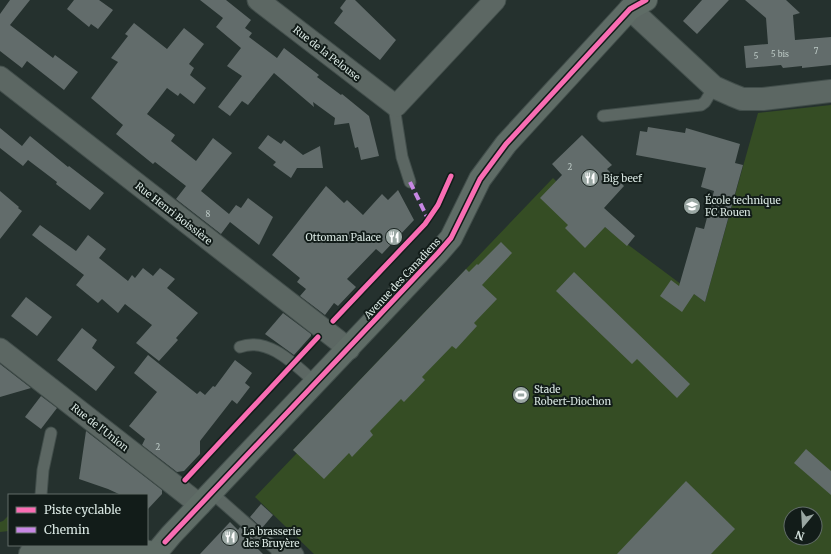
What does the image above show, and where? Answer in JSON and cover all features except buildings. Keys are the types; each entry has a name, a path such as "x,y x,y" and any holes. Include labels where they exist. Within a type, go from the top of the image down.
{"main road":[{"name":"Avenue des Canadiens","path":"156,554 171,535 349,348 451,238 480,179 506,144 632,2"},
{"path":"38,551 113,546 156,554"}],"street":[{"name":"Rue de la Pelouse","path":"258,0 396,106"},
{"path":"396,106 495,0"},
{"path":"632,2 714,87 742,99 763,99 831,91"},
{"name":"Rue Henri Boissière","path":"0,77 349,348"},
{"name":"Rue de l'Union","path":"0,349 206,499"}],"lane":[{"path":"603,116 702,105 714,87"},
{"path":"396,106 395,113 402,157 410,182"},
{"path":"240,347 248,344 276,351 316,383"},
{"path":"41,494 43,470 51,433"},
{"path":"206,499 278,553 296,551 298,554"}],"green space":[{"name":"Stade Robert-Diochon","path":"831,105 831,554 314,554 255,497 297,453 293,450 553,178 588,213 611,232 705,302 758,113"},
{"path":"8,516 8,531 0,532 0,522"}],"marked path":[{"path":"410,182 428,219"}],"cycle path":[{"path":"165,542 438,253 451,238 480,179 506,144 630,9 646,0"},
{"path":"333,321 425,224 438,205 451,176"},
{"path":"185,480 318,337"}],"place":[{"name":"Big beef","path":"590,178"},
{"name":"École technique FC Rouen","path":"692,206"},
{"name":"Ottoman Palace","path":"394,237"},
{"name":"Stade Robert-Diochon","path":"521,395"},
{"name":"La brasserie des Bruyère","path":"230,537"}]}
